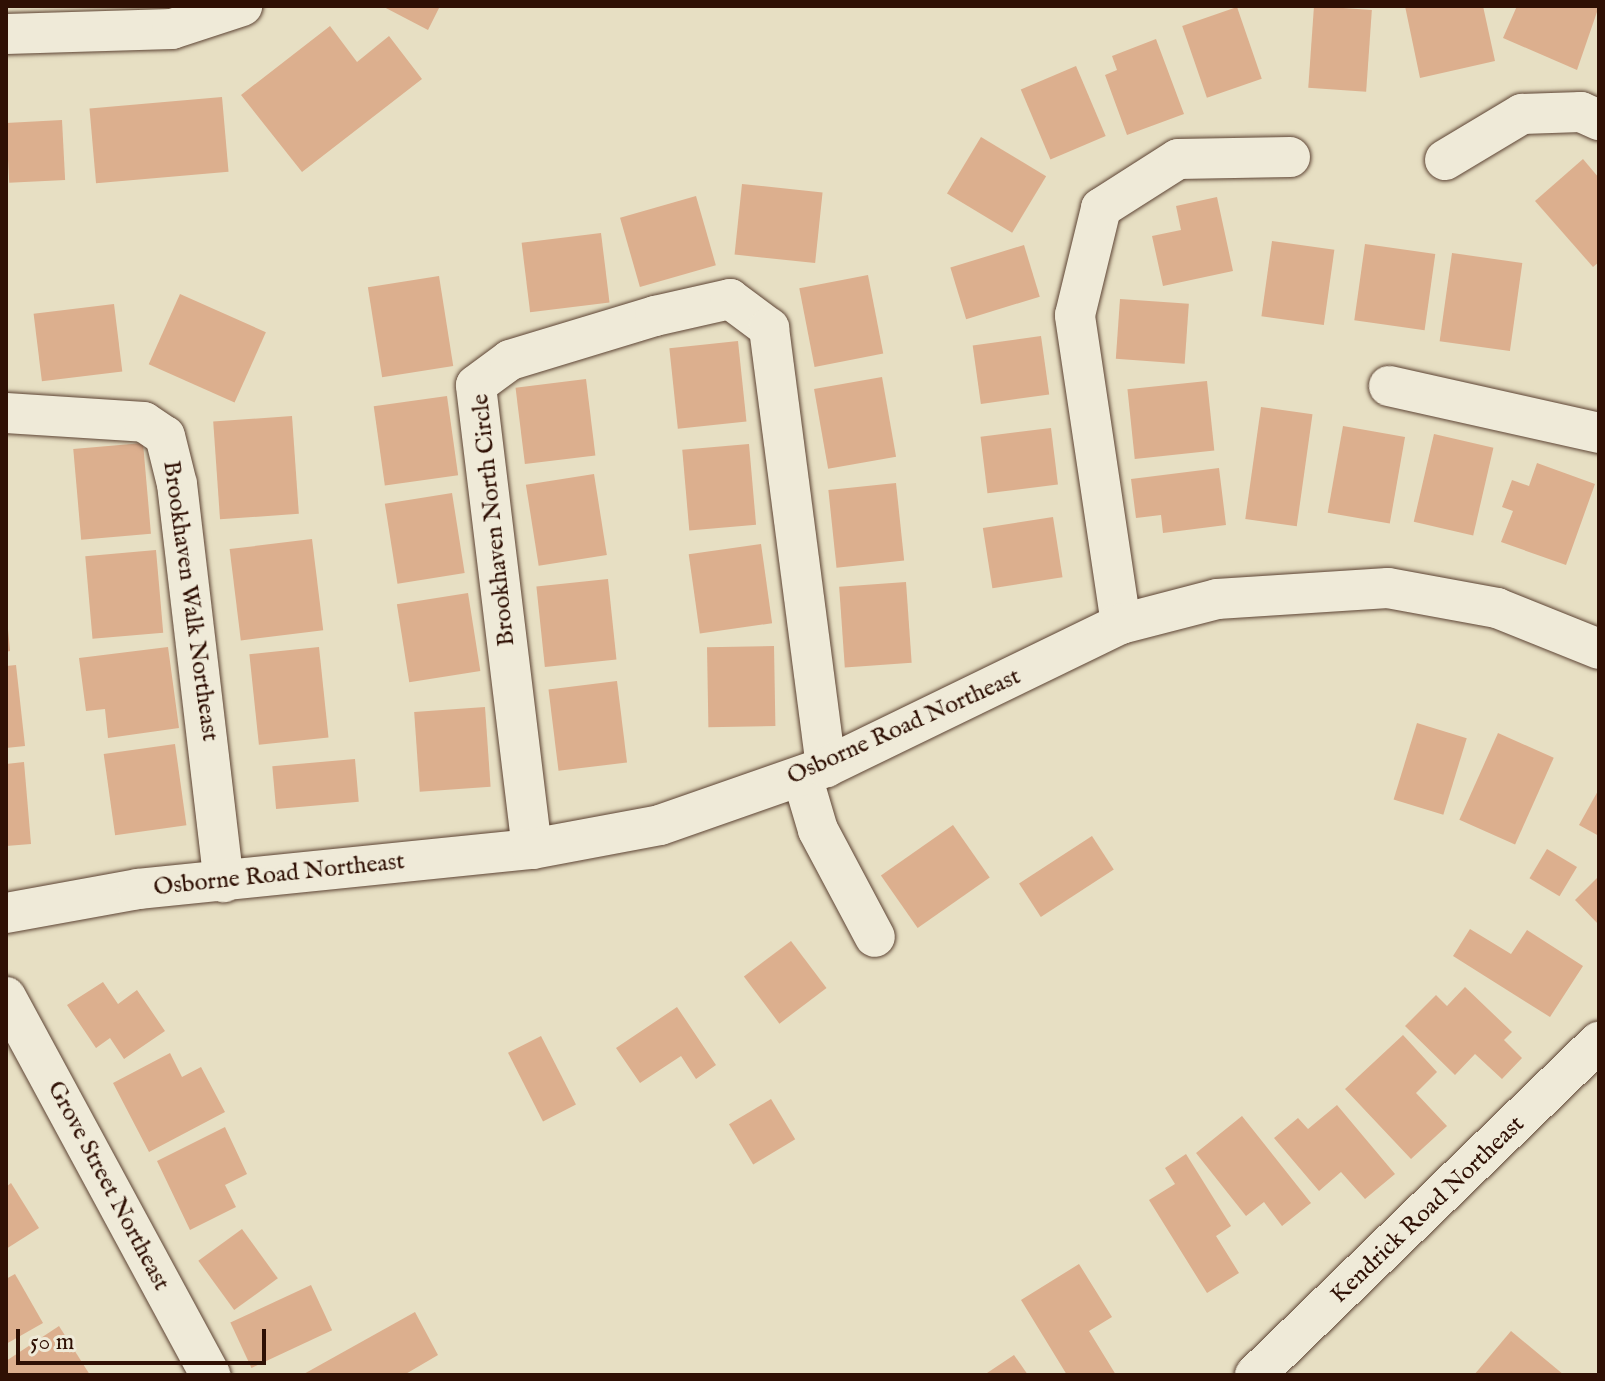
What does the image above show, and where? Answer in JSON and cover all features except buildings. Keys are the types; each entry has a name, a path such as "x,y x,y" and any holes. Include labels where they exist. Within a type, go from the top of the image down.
{"street":[{"path":"6,34 172,29 242,6"},
{"path":"1445,160 1522,114 1581,112 1599,120"},
{"path":"1121,624 1075,315 1101,208 1178,159 1290,157"},
{"name":"Brookhaven North Circle","path":"532,849 476,385 510,360 730,299 769,328 808,636 814,772"},
{"path":"1389,386 1599,433"},
{"name":"Brookhaven Walk Northeast","path":"6,413 144,422 165,436 177,484 224,882"},
{"name":"Osborne Road Northeast","path":"6,913 224,882 532,849 660,825 814,772 1121,624 1217,599 1388,588 1497,608 1599,649"},
{"path":"814,772 818,830 875,937"},
{"name":"Grove Street Northeast","path":"6,997 210,1375"},
{"name":"Kendrick Road Northeast","path":"1255,1375 1599,1042"}]}
